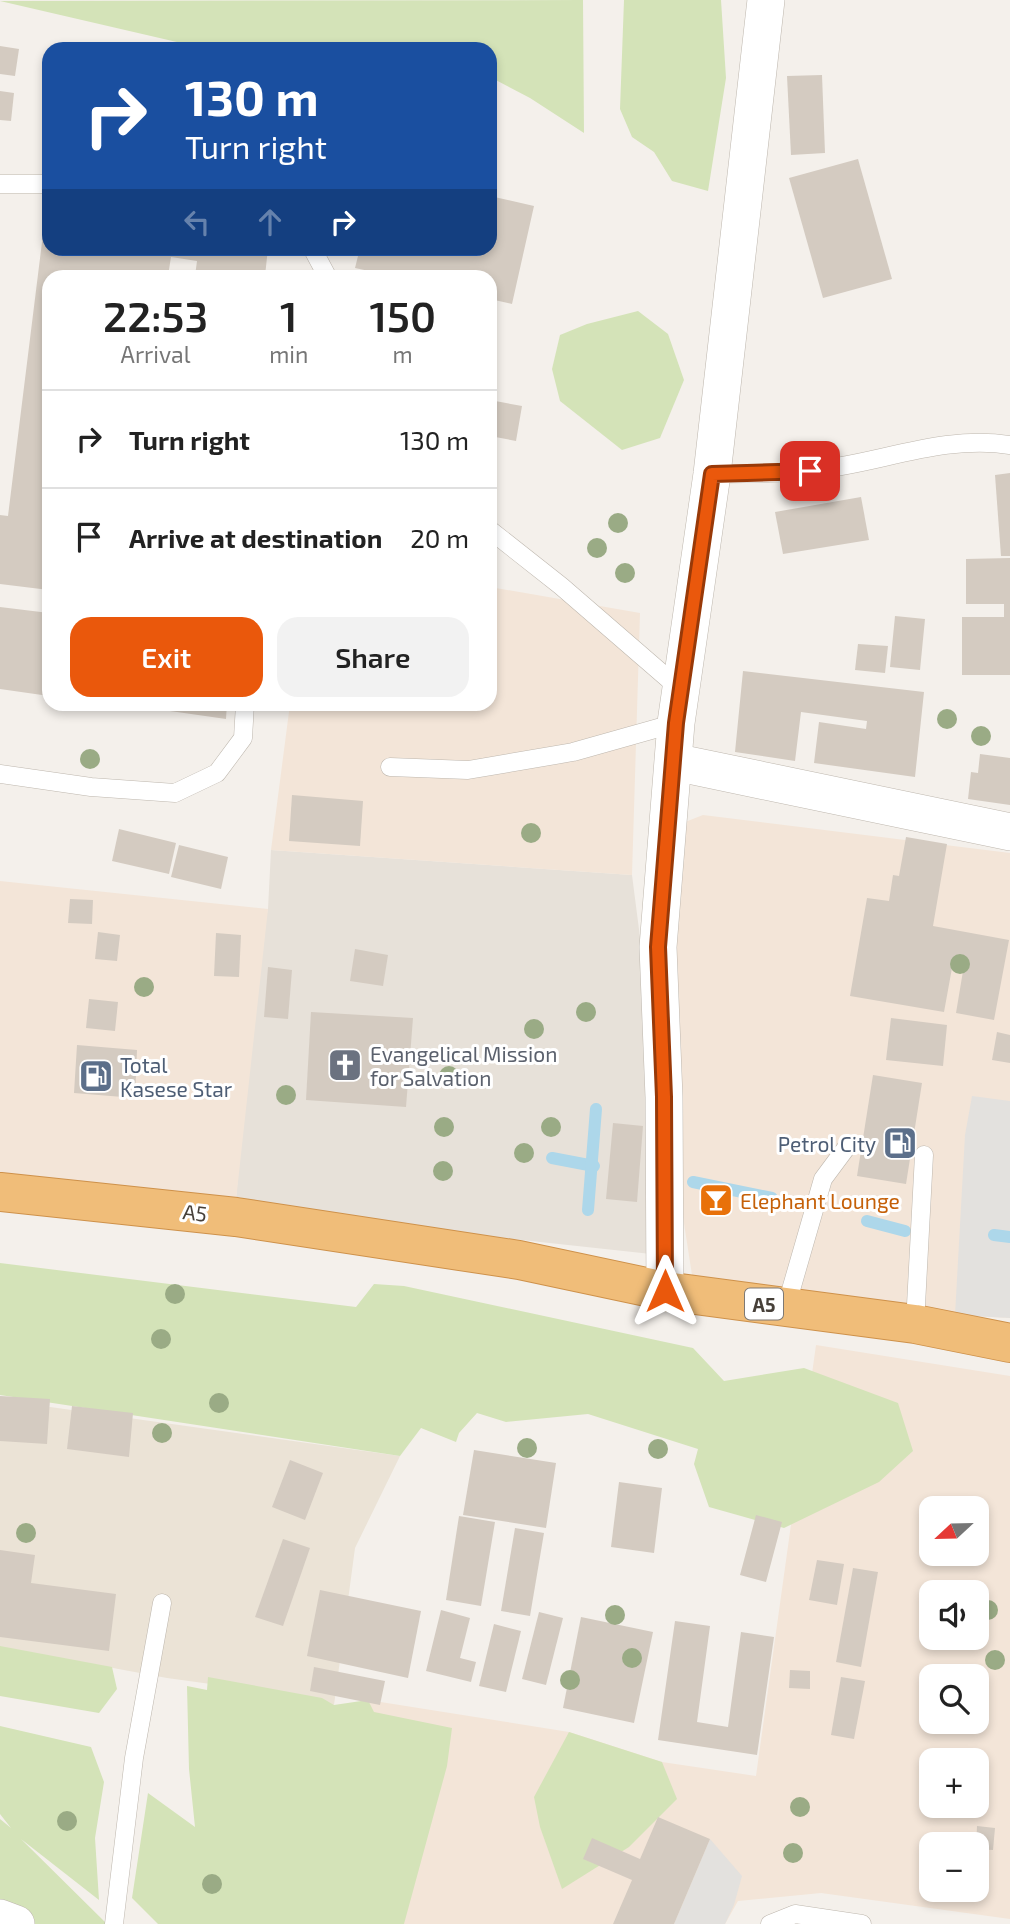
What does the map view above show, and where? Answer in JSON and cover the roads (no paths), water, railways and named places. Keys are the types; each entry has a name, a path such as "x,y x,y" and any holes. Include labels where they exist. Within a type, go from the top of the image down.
{"highway":[{"name":"A5","path":"0,1192 236,1217 519,1260 665,1291 915,1324 1010,1343"}],"street":[{"path":"665,1291 664,1097 658,947 678,706 712,474 766,0"},
{"path":"674,762 1010,832"},
{"path":"0,1917 16,1924"}],"lane":[{"path":"0,184 42,184"},
{"path":"712,474 810,471 885,455 981,440 1010,445"},
{"path":"390,767 468,769 573,751 678,706 561,586 497,536"},
{"path":"0,774 91,787 175,793 217,773 243,738 245,711"},
{"path":"786,1307 823,1179 849,1143"},
{"path":"915,1324 924,1155"},
{"path":"114,1924 134,1758 162,1603"},
{"path":"770,1924 795,1914 862,1924"}],"waterway":[{"path":"588,1210 596,1109"},
{"path":"552,1158 594,1166"},
{"path":"693,1182 772,1198"},
{"path":"867,1221 905,1231"},
{"path":"994,1235 1010,1237"}],"place":[{"name":"Evangelical Mission for Salvation","path":"345,1065"},
{"name":"Total Kasese Star","path":"96,1076"},
{"name":"Petrol City","path":"900,1143"},
{"name":"Elephant Lounge","path":"716,1200"}]}
